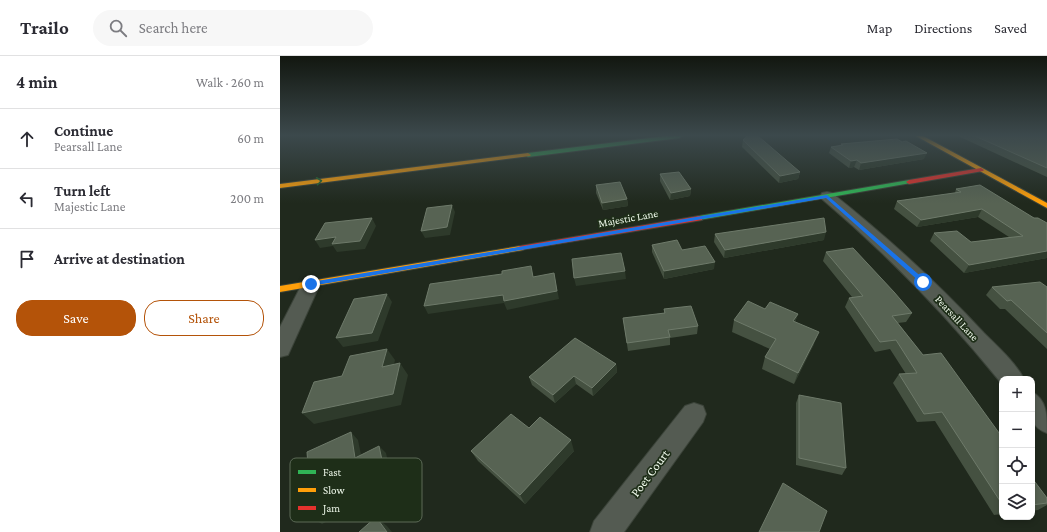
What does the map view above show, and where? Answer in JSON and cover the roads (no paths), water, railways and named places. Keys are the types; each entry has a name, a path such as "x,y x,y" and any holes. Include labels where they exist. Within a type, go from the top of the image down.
{"street":[{"path":"280,186 501,158"},
{"path":"960,158 1047,206"},
{"name":"Majestic Lane","path":"280,289 981,170"},
{"name":"Pearsall Lane","path":"827,196 923,282 1009,376"},
{"path":"280,348 311,284"},
{"path":"1035,407 1047,422"},
{"name":"Poet Court","path":"605,532 694,414"}]}
